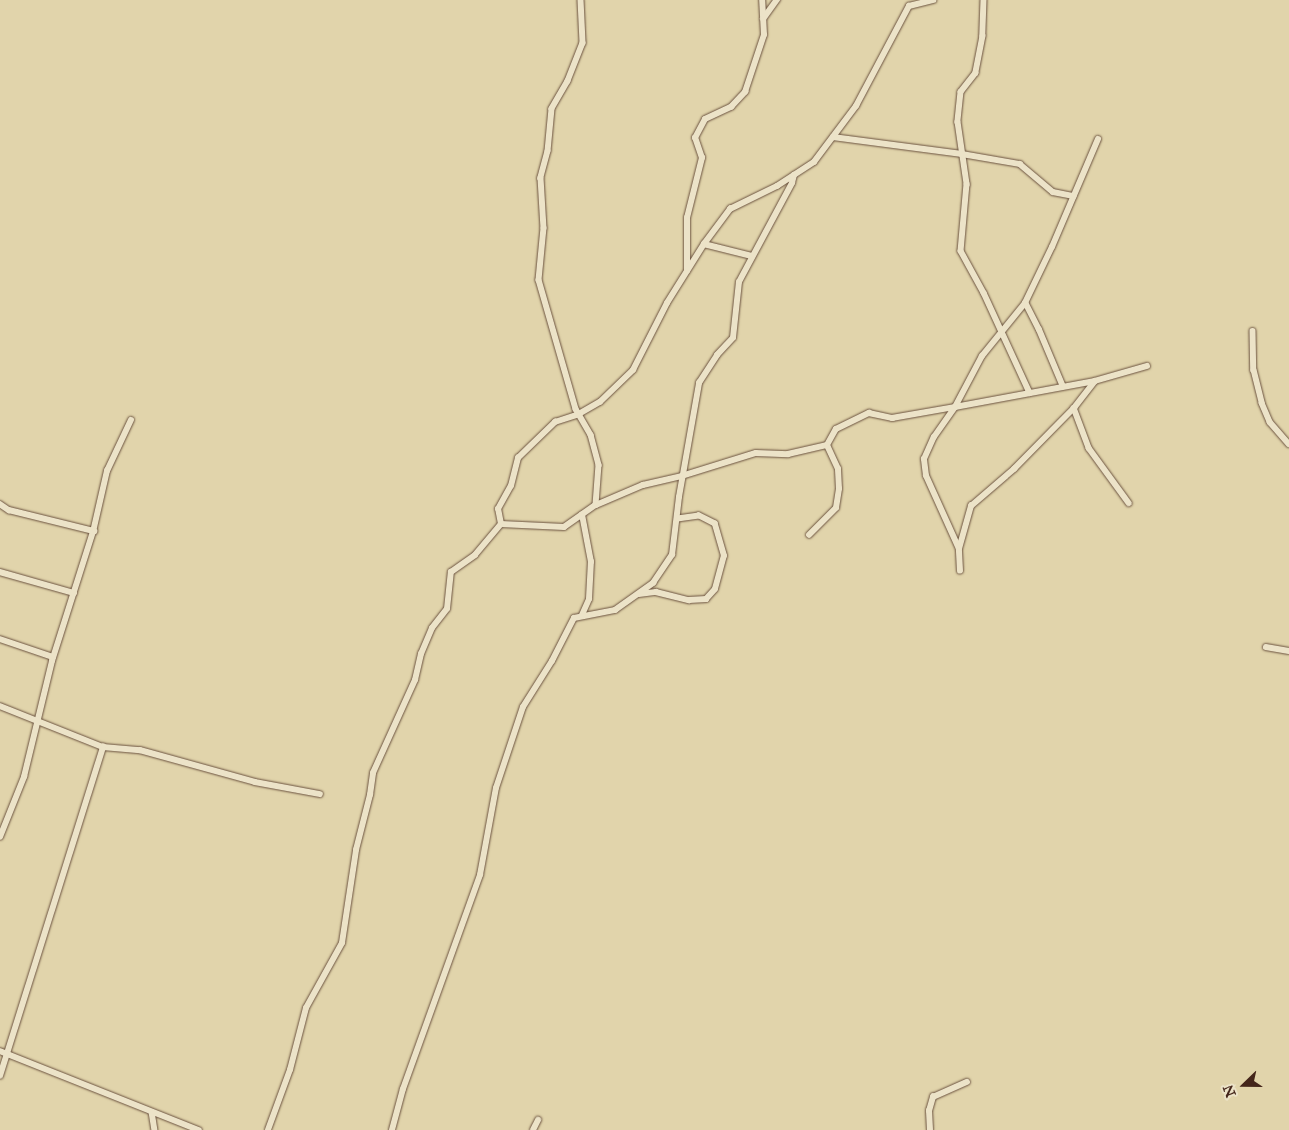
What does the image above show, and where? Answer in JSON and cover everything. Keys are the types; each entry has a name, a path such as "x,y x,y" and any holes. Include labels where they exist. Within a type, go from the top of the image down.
{"street":[{"path":"581,0 583,43 568,81 552,109 548,151 541,178 544,228 539,280 578,414 591,435 599,465 596,505"},
{"path":"687,271 687,218 702,158 695,138 705,119 731,107 744,92 764,35 762,0"},
{"path":"763,19 778,0"},
{"path":"501,524 498,509 511,486 518,458 555,422 578,414 600,402 633,370 667,303 704,244 730,209 777,186 814,162 856,106 910,3 933,0"},
{"path":"984,0 983,36 976,73 961,92 958,122 968,184 961,251 984,293 1030,393"},
{"path":"833,137 962,154 1020,164 1053,192 1074,196"},
{"path":"959,549 926,476 924,460 934,437 955,407 982,356 1024,303 1074,196 1098,139"},
{"path":"392,1130 403,1089 480,875 496,788 523,707 552,661 574,618 615,610 653,583 672,555 682,476 699,383 717,355 733,338 739,282 792,183 794,175"},
{"path":"704,244 752,256"},
{"path":"1024,303 1039,330 1063,387"},
{"path":"1253,331 1254,370 1262,403 1270,422 1289,444"},
{"path":"501,524 564,527 596,505 642,485 682,476 756,453 788,454 827,444 836,429 869,413 892,418 1095,381 1147,366"},
{"path":"960,571 959,549 971,506 1014,469 1074,408 1095,381"},
{"path":"1074,408 1089,448 1129,502"},
{"path":"0,838 24,777 53,657 94,531 107,471 131,420"},
{"path":"808,535 836,508 839,489 838,469 827,444"},
{"path":"0,504 9,510 94,531"},
{"path":"582,515 590,562 589,599 582,615"},
{"path":"637,594 656,592 690,600 706,599 715,589 724,556 715,524 699,516 678,519"},
{"path":"268,1130 290,1070 306,1008 342,943 356,850 370,795 373,773 415,680 420,654 432,628 447,609 451,572 475,555 501,524"},
{"path":"0,572 74,593"},
{"path":"0,639 53,657"},
{"path":"1266,647 1289,651"},
{"path":"0,706 103,747 140,750 255,782 320,794"},
{"path":"0,1076 103,747"},
{"path":"0,1051 199,1130"},
{"path":"930,1130 929,1111 932,1097 967,1082"},
{"path":"152,1112 155,1130"},
{"path":"533,1130 538,1120"}]}
